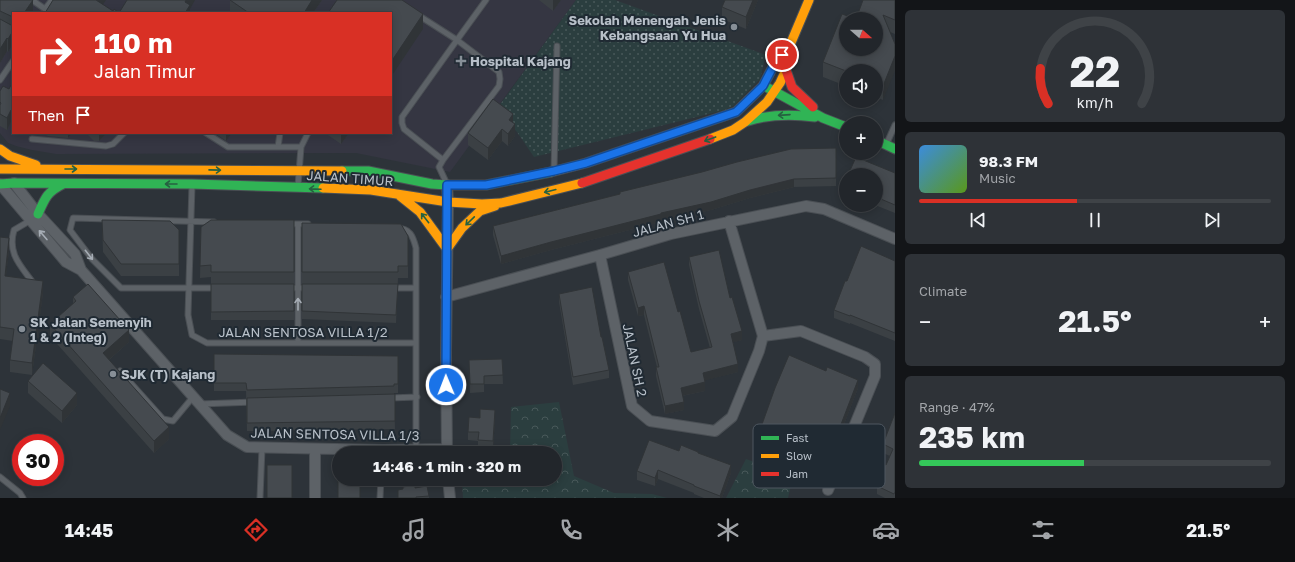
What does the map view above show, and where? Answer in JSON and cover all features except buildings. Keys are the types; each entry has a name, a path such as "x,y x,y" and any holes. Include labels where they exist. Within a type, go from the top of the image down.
{"main road":[{"name":"JALAN TIMUR","path":"0,184 14,182 192,184 371,190 448,202 482,204 501,203 551,192 711,139 733,130 745,122 767,102 775,92 786,70 790,45 809,0"},
{"name":"JALAN TIMUR","path":"1,167 46,169 368,171 432,184 486,185 586,163 736,112 763,86 774,65 790,45"},
{"path":"786,70 792,87 823,118"},
{"path":"763,86 823,118 839,124"},
{"path":"745,122 756,118 793,114 823,118"},
{"path":"0,149 10,156 46,169"},
{"path":"1,167 14,182"},
{"path":"34,217 47,193 65,183"},
{"path":"396,194 420,212 447,249 462,228 480,211 501,203"}],"street":[{"path":"14,182 34,217"},
{"path":"0,184 75,254 81,270 196,400"},
{"path":"447,185 447,446"},
{"name":"JALAN SH 1","path":"446,297 600,255 670,234 806,206 824,209 895,239"},
{"path":"729,221 763,336 801,331 865,357 875,364 875,376 855,424"},
{"name":"JALAN SH 2","path":"600,255 632,406 650,421 715,431 732,417 759,351 763,336"},
{"name":"JALAN SENTOSA VILLA 1/3","path":"196,400 227,436 247,447 332,450"},
{"path":"315,449 315,498"},
{"path":"449,486 450,498"}],"lane":[{"path":"32,0 44,11 52,0"},
{"path":"443,160 404,129 402,117 486,0"},
{"path":"414,12 457,40 499,72 499,86 443,160 439,168 447,185"},
{"path":"554,171 557,46"},
{"path":"0,80 12,62"},
{"path":"891,147 895,126"},
{"path":"32,140 106,146 113,144 123,134"},
{"path":"208,134 228,147 301,147"},
{"path":"278,146 280,134"},
{"path":"297,188 301,147 308,134"},
{"path":"189,287 192,184"},
{"path":"34,217 14,230 12,237 13,254 34,284"},
{"path":"220,288 120,288 92,259 70,230 73,218 222,222"},
{"path":"283,224 313,225"},
{"path":"298,224 298,343"},
{"path":"388,228 404,228 413,236 416,248 416,446"},
{"name":"JALAN SENTOSA VILLA 1/2","path":"189,287 188,315 192,335 208,343 416,343"},
{"path":"282,288 314,288"},
{"path":"385,288 416,288"},
{"path":"120,371 163,419 173,421 196,400 258,402"},
{"path":"385,398 416,397"},
{"path":"260,498 262,448"},
{"path":"0,477 20,493 23,498"},
{"path":"380,498 381,486"}],"shaded area":[{"name":"Hospital Kajang","path":"0,0 576,0 450,172 356,153 56,154 32,150 8,143 0,133"}],"green space":[{"path":"576,0 615,0 766,55 760,79 733,106 725,110 534,157 517,132 496,110"},
{"path":"559,402 574,476 614,493 652,494 667,498 463,498 462,486 562,486 562,446 510,446 511,407"},
{"path":"746,459 753,462 753,488 790,488 788,498 726,498"}],"traffic: fast":[{"path":"768,88 823,118 839,124"},
{"path":"748,121 781,115 815,117"},
{"path":"883,143 895,149"},
{"path":"342,171 368,171 432,184 447,185 486,185 551,172"},
{"path":"0,184 192,184 323,188"},
{"path":"38,214 47,196 63,184"}],"traffic: slow":[{"path":"710,139 733,130 745,122 767,102 780,83 786,70 790,45 809,0"},
{"path":"551,172 586,163 736,112 763,86 774,65 790,46"},
{"path":"0,149 10,156 36,165"},
{"path":"0,169 342,171"},
{"path":"323,188 371,190 448,202 482,204 501,203 582,183"},
{"path":"400,196 420,212 447,249 462,228 480,211 495,206"}],"traffic: jam":[{"path":"786,70 792,87 813,107"},
{"path":"582,183 710,139"}],"place":[{"name":"Sekolah Menengah Jenis Kebangsaan Yu Hua","path":"734,27"},
{"name":"Hospital Kajang","path":"461,61"},
{"name":"SK Jalan Semenyih 1 & 2 (Integ)","path":"22,329"},
{"name":"SJK (T) Kajang","path":"113,374"}],"route":[{"path":"446,385 447,185 486,185 586,163 736,112 763,86 774,65 782,55"}]}
